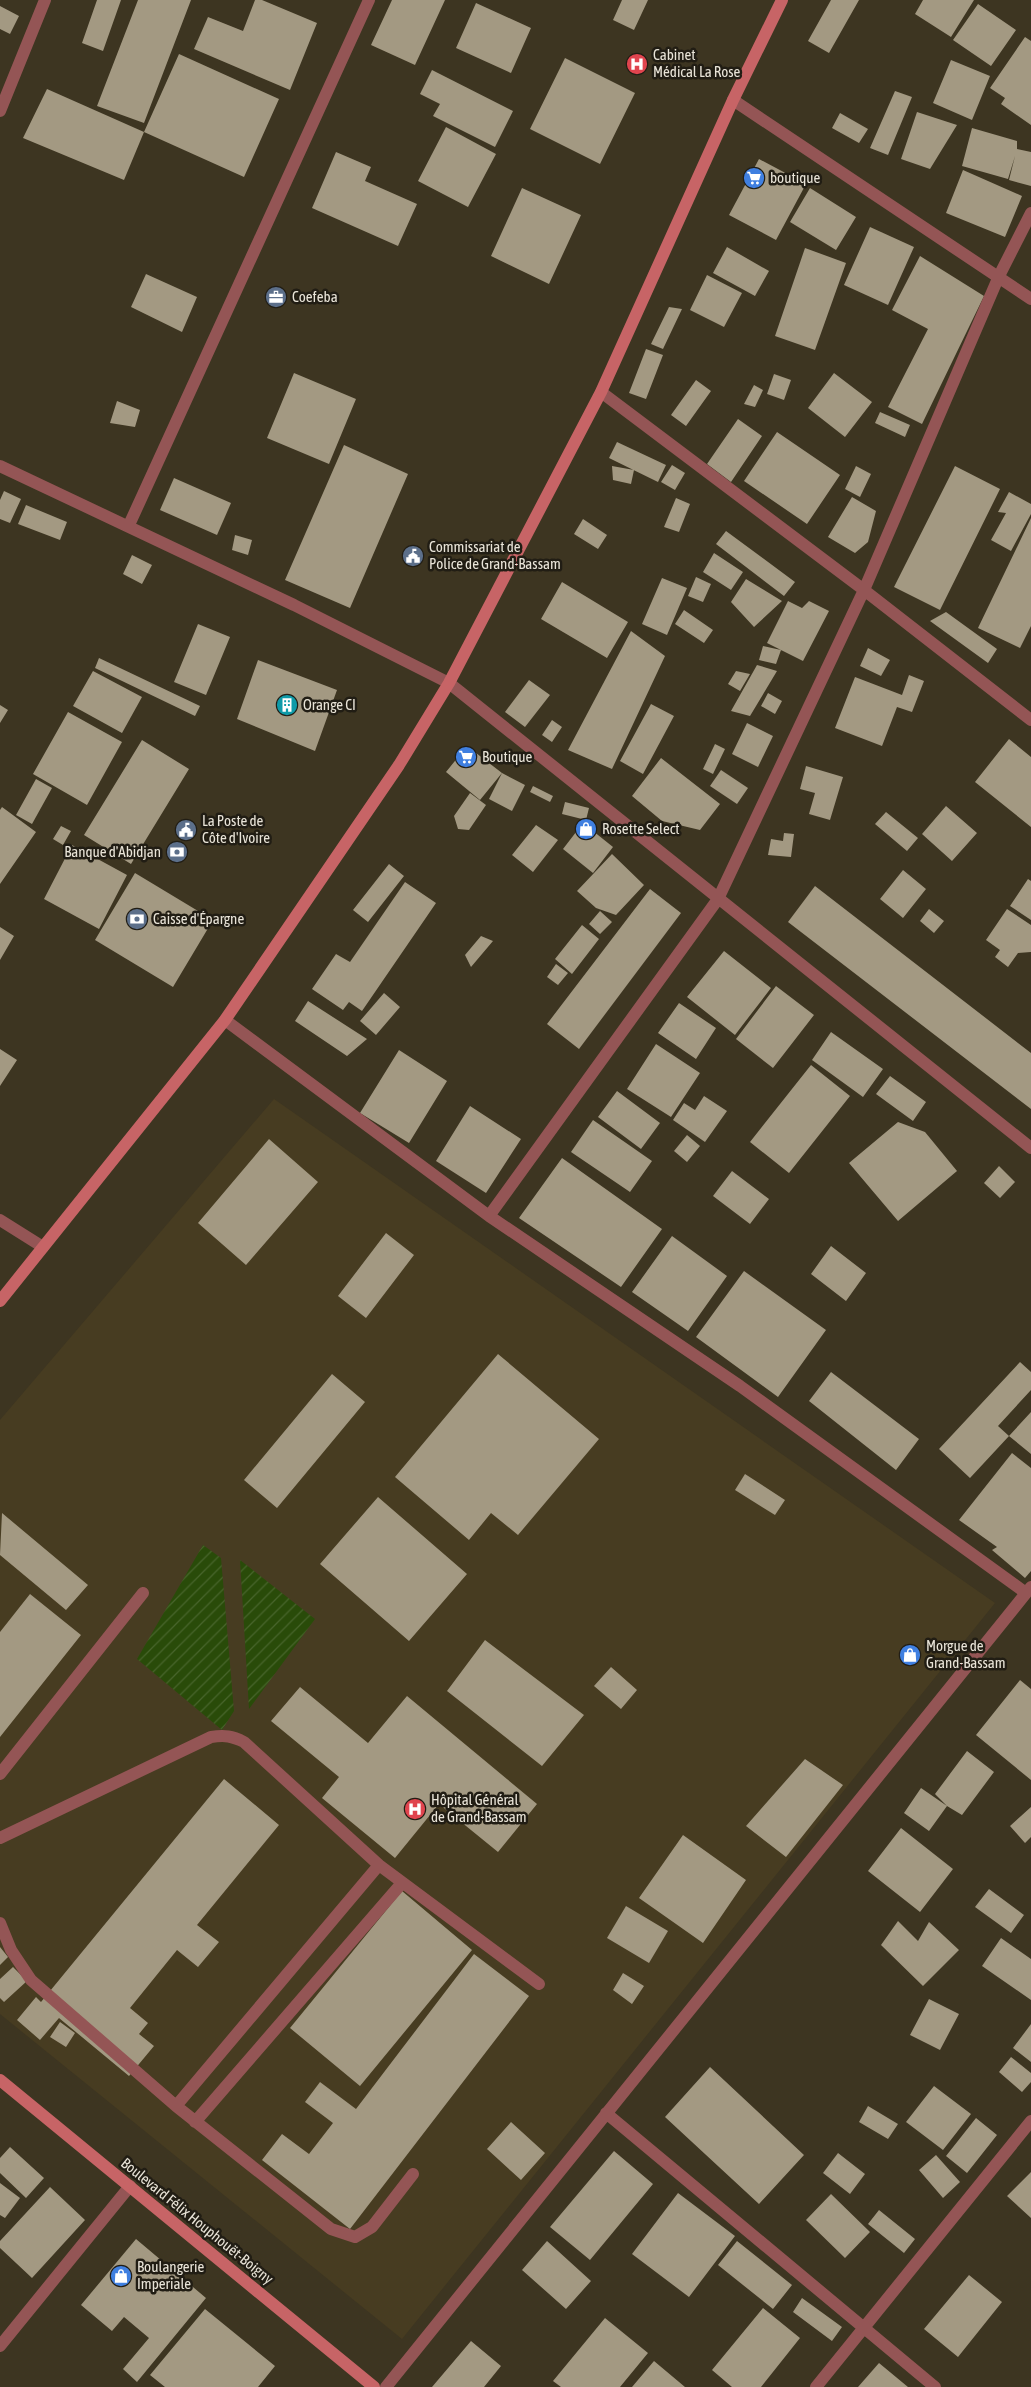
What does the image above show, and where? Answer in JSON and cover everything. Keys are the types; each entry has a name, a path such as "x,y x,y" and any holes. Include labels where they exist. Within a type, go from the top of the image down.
{"street":[{"path":"0,111 45,0"},
{"path":"129,525 369,0"},
{"path":"0,1301 225,1020 399,764 449,683 602,392 733,100 782,0"},
{"path":"733,100 1031,299"},
{"path":"489,1216 718,899 864,590 999,276 1031,213"},
{"path":"602,392 864,590 1031,720"},
{"path":"0,466 294,604 449,683 1031,1148"},
{"path":"225,1020 489,1216 740,1386 1029,1590 386,2387"},
{"path":"0,1220 43,1247"},
{"path":"0,1774 143,1593"},
{"path":"0,1838 211,1737 226,1735 244,1742 380,1864 539,1984"},
{"path":"176,2106 380,1864"},
{"path":"195,2122 402,1882"},
{"path":"0,1923 11,1950 31,1980 195,2122 331,2228 355,2237 372,2227 413,2174"},
{"name":"Boulevard Félix Houphouët-Boigny","path":"0,2080 374,2387"},
{"path":"606,2113 935,2387"},
{"path":"816,2387 1031,2121"},
{"path":"0,2346 130,2186"}],"shaded area":[{"name":"Hôpital Général de Grand-Bassam","path":"274,1099 995,1603 402,2339 0,2014 0,1420"}],"green space":[{"path":"203,1545 221,1558 234,1711 222,1730 137,1659"},
{"path":"240,1560 315,1619 249,1709"}],"building":[{"path":"97,0 121,0 103,51 82,43"},
{"path":"138,0 191,0 144,123 97,106"},
{"path":"255,0 262,0 317,23 290,90 194,49 208,17 243,31"},
{"path":"392,0 445,0 415,65 371,45"},
{"path":"622,0 648,0 634,30 613,20"},
{"path":"831,0 859,0 829,53 808,41"},
{"path":"923,0 974,0 951,37 915,14"},
{"path":"476,3 531,28 511,73 456,48"},
{"path":"978,4 1016,30 991,66 953,40"},
{"path":"0,6 19,16 10,34 0,29"},
{"path":"1025,37 1031,41 1031,125 1001,104 1005,98 990,88"},
{"path":"179,54 279,99 244,177 144,132"},
{"path":"565,58 635,93 600,164 530,129"},
{"path":"951,60 990,76 972,120 933,103"},
{"path":"432,70 513,111 495,147 433,116 440,104 420,94"},
{"path":"47,89 144,132 124,180 23,138"},
{"path":"895,91 912,97 888,155 870,148"},
{"path":"917,112 957,125 930,169 901,159"},
{"path":"840,113 868,129 859,143 832,128"},
{"path":"446,127 496,154 468,207 418,181"},
{"path":"972,128 1017,141 1017,149 1031,152 1031,186 1009,180 1015,156 1008,179 962,166"},
{"path":"336,152 371,167 365,181 417,204 398,246 312,208"},
{"path":"759,159 806,184 776,240 729,215"},
{"path":"963,170 1022,196 1005,237 946,213"},
{"path":"522,188 581,215 549,284 491,256"},
{"path":"810,188 856,217 836,250 790,222"},
{"path":"870,227 914,247 888,305 844,285"},
{"path":"727,247 769,271 755,296 713,273"},
{"path":"805,248 846,263 815,350 775,336"},
{"path":"920,256 984,296 922,424 888,407 928,329 892,310"},
{"path":"146,274 197,297 182,332 131,307"},
{"path":"707,275 742,293 724,327 690,310"},
{"path":"669,307 682,309 663,349 651,344"},
{"path":"646,349 663,355 646,399 629,393"},
{"path":"294,373 356,399 329,464 267,438"},
{"path":"834,373 872,402 845,437 808,408"},
{"path":"774,374 791,380 784,400 767,394"},
{"path":"696,380 711,391 686,426 671,415"},
{"path":"754,385 763,390 755,407 744,404"},
{"path":"117,401 140,410 135,427 110,423"},
{"path":"880,412 910,425 905,437 875,423"},
{"path":"738,419 762,436 731,482 707,464"},
{"path":"777,432 840,475 807,524 744,481"},
{"path":"617,442 666,465 658,482 609,458"},
{"path":"344,445 408,474 350,608 285,580"},
{"path":"672,465 685,473 675,490 661,482"},
{"path":"612,466 634,470 631,484 613,480"},
{"path":"856,466 871,474 860,497 845,489"},
{"path":"955,466 1000,489 940,610 894,587"},
{"path":"174,478 231,503 217,535 160,510"},
{"path":"4,491 21,499 10,523 0,519 0,500"},
{"path":"1009,492 1031,504 1031,514 1011,551 991,540 1006,513 998,512"},
{"path":"852,497 876,511 868,542 855,553 828,537"},
{"path":"676,498 690,504 679,532 664,527"},
{"path":"26,505 67,522 60,540 18,524"},
{"path":"1031,518 1031,626 1020,648 978,628"},
{"path":"583,519 607,535 598,549 574,534"},
{"path":"726,531 795,582 784,596 716,544"},
{"path":"235,535 252,540 248,555 232,550"},
{"path":"714,553 743,572 731,590 703,572"},
{"path":"132,555 152,565 142,584 123,574"},
{"path":"696,577 711,584 703,602 688,596"},
{"path":"662,578 687,588 667,635 642,624"},
{"path":"746,579 782,601 754,627 731,602"},
{"path":"562,582 628,622 607,658 541,619"},
{"path":"788,601 802,608 809,601 829,611 803,661 767,643"},
{"path":"684,610 713,630 704,643 675,624"},
{"path":"946,612 997,649 988,663 930,621"},
{"path":"198,624 230,637 206,695 174,682"},
{"path":"631,631 665,656 612,769 568,750"},
{"path":"763,646 781,650 776,664 759,660"},
{"path":"868,648 890,660 881,676 860,666"},
{"path":"99,658 200,706 195,716 95,668"},
{"name":"Orange CI","path":"258,660 337,690 315,751 237,719"},
{"path":"757,665 777,671 750,716 731,711"},
{"path":"93,671 142,697 122,733 73,706"},
{"path":"736,671 750,674 740,691 728,684"},
{"path":"909,675 924,681 912,712 897,707 882,746 835,728 855,677 902,695"},
{"path":"529,680 550,695 525,727 505,712"},
{"path":"768,693 782,701 775,714 761,706"},
{"path":"651,704 674,716 643,774 620,761"},
{"path":"0,705 8,710 0,723"},
{"path":"68,712 122,742 87,805 33,774"},
{"path":"552,720 562,727 552,742 542,735"},
{"path":"747,723 773,736 758,767 732,754"},
{"path":"1009,739 1031,757 1031,827 975,782"},
{"path":"142,740 189,769 131,864 84,835"},
{"path":"715,744 725,749 713,774 703,769"},
{"path":"467,746 502,773 480,800 446,772"},
{"path":"661,758 720,804 700,830 662,821 632,796"},
{"path":"806,766 843,777 830,820 809,814 815,793 800,789"},
{"path":"721,770 748,788 737,804 710,786"},
{"path":"502,773 525,785 512,811 489,799"},
{"path":"36,779 52,788 32,824 16,815"},
{"path":"533,786 553,796 550,802 530,792"},
{"path":"470,793 486,805 469,830 458,829 454,816"},
{"path":"565,802 589,808 586,820 562,814"},
{"path":"946,806 977,833 952,861 922,834"},
{"path":"2,807 36,832 0,884 0,810"},
{"path":"886,812 918,838 907,851 875,824"},
{"path":"583,823 613,847 593,873 563,849"},
{"path":"536,825 558,840 533,872 512,855"},
{"path":"61,826 71,831 63,845 53,839"},
{"path":"784,833 794,834 791,857 768,855 771,839 783,841"},
{"path":"72,845 127,875 99,929 44,899"},
{"path":"612,854 644,885 616,915 596,908 577,891"},
{"path":"389,864 404,876 368,922 353,910"},
{"path":"903,870 926,889 903,918 880,899"},
{"path":"135,873 213,920 173,987 95,940"},
{"path":"1028,879 1031,881 1031,920 1010,906"},
{"path":"405,882 436,903 362,1011 349,1002 343,1010 312,989 336,954 350,962"},
{"path":"815,886 1031,1053 1031,1109 788,922"},
{"path":"650,889 681,913 579,1049 547,1024"},
{"path":"929,909 944,921 934,933 920,921"},
{"path":"1007,909 1031,925 1031,952 1018,953 1008,967 995,957 1000,950 986,940"},
{"path":"600,911 612,922 600,934 589,924"},
{"path":"582,925 599,939 572,974 555,959"},
{"path":"0,927 14,936 0,960"},
{"path":"481,936 493,941 471,967 465,955"},
{"path":"724,951 771,988 735,1035 687,997"},
{"path":"556,964 568,973 558,985 547,977"},
{"path":"776,986 814,1015 773,1068 736,1039"},
{"path":"384,993 400,1007 376,1035 360,1021"},
{"path":"308,1001 367,1039 347,1056 295,1021"},
{"path":"679,1003 716,1028 696,1059 658,1033"},
{"path":"831,1032 883,1069 863,1097 812,1060"},
{"path":"656,1044 700,1073 671,1117 627,1089"},
{"path":"0,1049 17,1060 0,1086"},
{"path":"399,1050 447,1081 409,1143 360,1113"},
{"path":"811,1065 850,1096 789,1173 750,1142"},
{"path":"890,1076 926,1102 913,1121 876,1094"},
{"path":"617,1091 660,1123 641,1149 598,1117"},
{"path":"704,1096 727,1111 705,1142 673,1120 684,1103 695,1110"},
{"path":"470,1106 521,1139 486,1193 436,1161"},
{"path":"593,1120 652,1161 630,1192 571,1152"},
{"path":"898,1122 925,1132 957,1171 898,1221 849,1163"},
{"path":"687,1135 700,1146 687,1162 674,1151"},
{"path":"269,1139 318,1182 246,1265 198,1223"},
{"path":"562,1158 662,1229 621,1287 519,1218"},
{"path":"999,1166 1015,1182 1000,1198 984,1183"},
{"path":"732,1171 769,1199 750,1224 713,1196"},
{"path":"386,1233 414,1255 366,1318 338,1296"},
{"path":"672,1236 727,1276 688,1331 632,1292"},
{"path":"831,1246 866,1273 846,1301 811,1274"},
{"path":"744,1271 826,1330 778,1397 696,1337"},
{"path":"498,1354 599,1439 518,1535 491,1513 469,1540 395,1477"},
{"path":"1020,1362 1031,1372 1031,1390 998,1426 1009,1436 970,1478 939,1449"},
{"path":"831,1372 919,1439 896,1470 809,1401"},
{"path":"332,1374 365,1402 277,1508 244,1480"},
{"path":"1031,1412 1031,1454 1009,1436"},
{"path":"1012,1453 1031,1468 1031,1571 1025,1578 992,1550 997,1547 959,1520"},
{"path":"745,1474 785,1500 775,1515 735,1490"},
{"path":"378,1497 467,1574 409,1641 320,1564"},
{"path":"2,1513 88,1585 66,1610 0,1555"},
{"path":"30,1594 81,1635 0,1737 0,1632"},
{"path":"485,1640 584,1715 542,1766 447,1691"},
{"path":"611,1667 637,1690 621,1709 594,1686"},
{"path":"1020,1680 1031,1689 1031,1780 976,1735"},
{"path":"300,1687 368,1743 407,1696 537,1804 498,1852 439,1804 395,1858 322,1798 339,1777 271,1721"},
{"path":"967,1751 994,1772 962,1815 947,1806 935,1794"},
{"path":"805,1759 843,1785 786,1857 746,1826"},
{"path":"224,1779 279,1825 197,1925 219,1942 198,1967 177,1950 130,2008 148,2023 139,2034 154,2046 129,2076 59,2018 40,2040 17,2020 36,1997 41,2002"},
{"path":"921,1788 947,1806 929,1831 904,1813"},
{"path":"1031,1807 1031,1837 1025,1843 1010,1826"},
{"path":"901,1828 953,1869 920,1912 868,1871"},
{"path":"683,1835 746,1880 703,1943 639,1898"},
{"path":"989,1889 1024,1915 1011,1933 975,1907"},
{"path":"402,1891 472,1950 360,2086 290,2028"},
{"path":"626,1906 668,1931 649,1963 607,1938"},
{"path":"898,1921 918,1941 929,1922 959,1950 923,1986 881,1945"},
{"path":"1001,1938 1031,1959 1031,2000 982,1966"},
{"path":"0,1947 8,1957 0,1965"},
{"path":"474,1954 529,1996 350,2229 262,2160 282,2134 309,2154 333,2123 305,2102 320,2082 356,2109"},
{"path":"13,1967 27,1981 4,2002 0,1998 0,1979"},
{"path":"623,1973 644,1986 632,2004 613,1990"},
{"path":"929,1999 959,2014 940,2050 910,2035"},
{"path":"60,2022 75,2033 66,2047 50,2037"},
{"path":"1031,2024 1031,2062 1013,2048"},
{"path":"1011,2057 1031,2073 1031,2082 1022,2092 999,2072"},
{"path":"710,2067 804,2155 759,2204 665,2117"},
{"path":"934,2086 971,2114 943,2150 906,2122"},
{"path":"868,2106 898,2124 888,2139 859,2122"},
{"path":"976,2118 997,2135 967,2173 946,2156"},
{"path":"511,2122 545,2153 521,2180 487,2149"},
{"path":"10,2147 44,2178 26,2198 0,2173 0,2158"},
{"path":"614,2151 653,2184 590,2260 550,2227"},
{"path":"838,2153 865,2174 850,2194 823,2173"},
{"path":"936,2155 960,2182 943,2198 919,2170"},
{"path":"1031,2172 1031,2218 1007,2196"},
{"path":"0,2183 20,2198 5,2218 0,2215"},
{"path":"50,2187 85,2220 32,2278 0,2248 0,2241"},
{"path":"678,2193 735,2236 689,2297 632,2254"},
{"path":"831,2194 870,2232 845,2258 806,2220"},
{"path":"879,2210 915,2239 904,2253 868,2224"},
{"path":"136,2239 206,2298 137,2382 123,2369 149,2338 124,2317 112,2331 81,2305"},
{"path":"547,2241 591,2281 566,2309 522,2270"},
{"path":"737,2241 792,2285 773,2309 718,2265"},
{"path":"969,2275 1002,2302 958,2357 924,2329"},
{"path":"802,2298 842,2327 832,2341 793,2312"},
{"path":"763,2308 800,2338 761,2387 732,2387 712,2370"},
{"path":"205,2309 275,2366 258,2387 165,2387 150,2375"},
{"path":"605,2318 648,2353 620,2387 561,2387 553,2381"},
{"path":"471,2341 501,2366 484,2387 432,2387"},
{"path":"654,2361 685,2387 632,2387"},
{"path":"879,2363 908,2387 858,2387"}],"place":[{"name":"Cabinet Médical La Rose","path":"637,64"},
{"name":"boutique","path":"754,178"},
{"name":"Coefeba","path":"276,297"},
{"name":"Commissariat de Police de Grand-Bassam","path":"413,556"},
{"name":"Orange CI","path":"287,705"},
{"name":"Boutique","path":"466,757"},
{"name":"Rosette Select","path":"586,829"},
{"name":"La Poste de Côte d'Ivoire","path":"186,830"},
{"name":"Banque d'Abidjan","path":"177,852"},
{"name":"Caisse d'Épargne","path":"137,919"},
{"name":"Morgue de Grand-Bassam","path":"910,1655"},
{"name":"Hôpital Général de Grand-Bassam","path":"415,1809"},
{"name":"Boulangerie Imperiale","path":"121,2276"}]}
